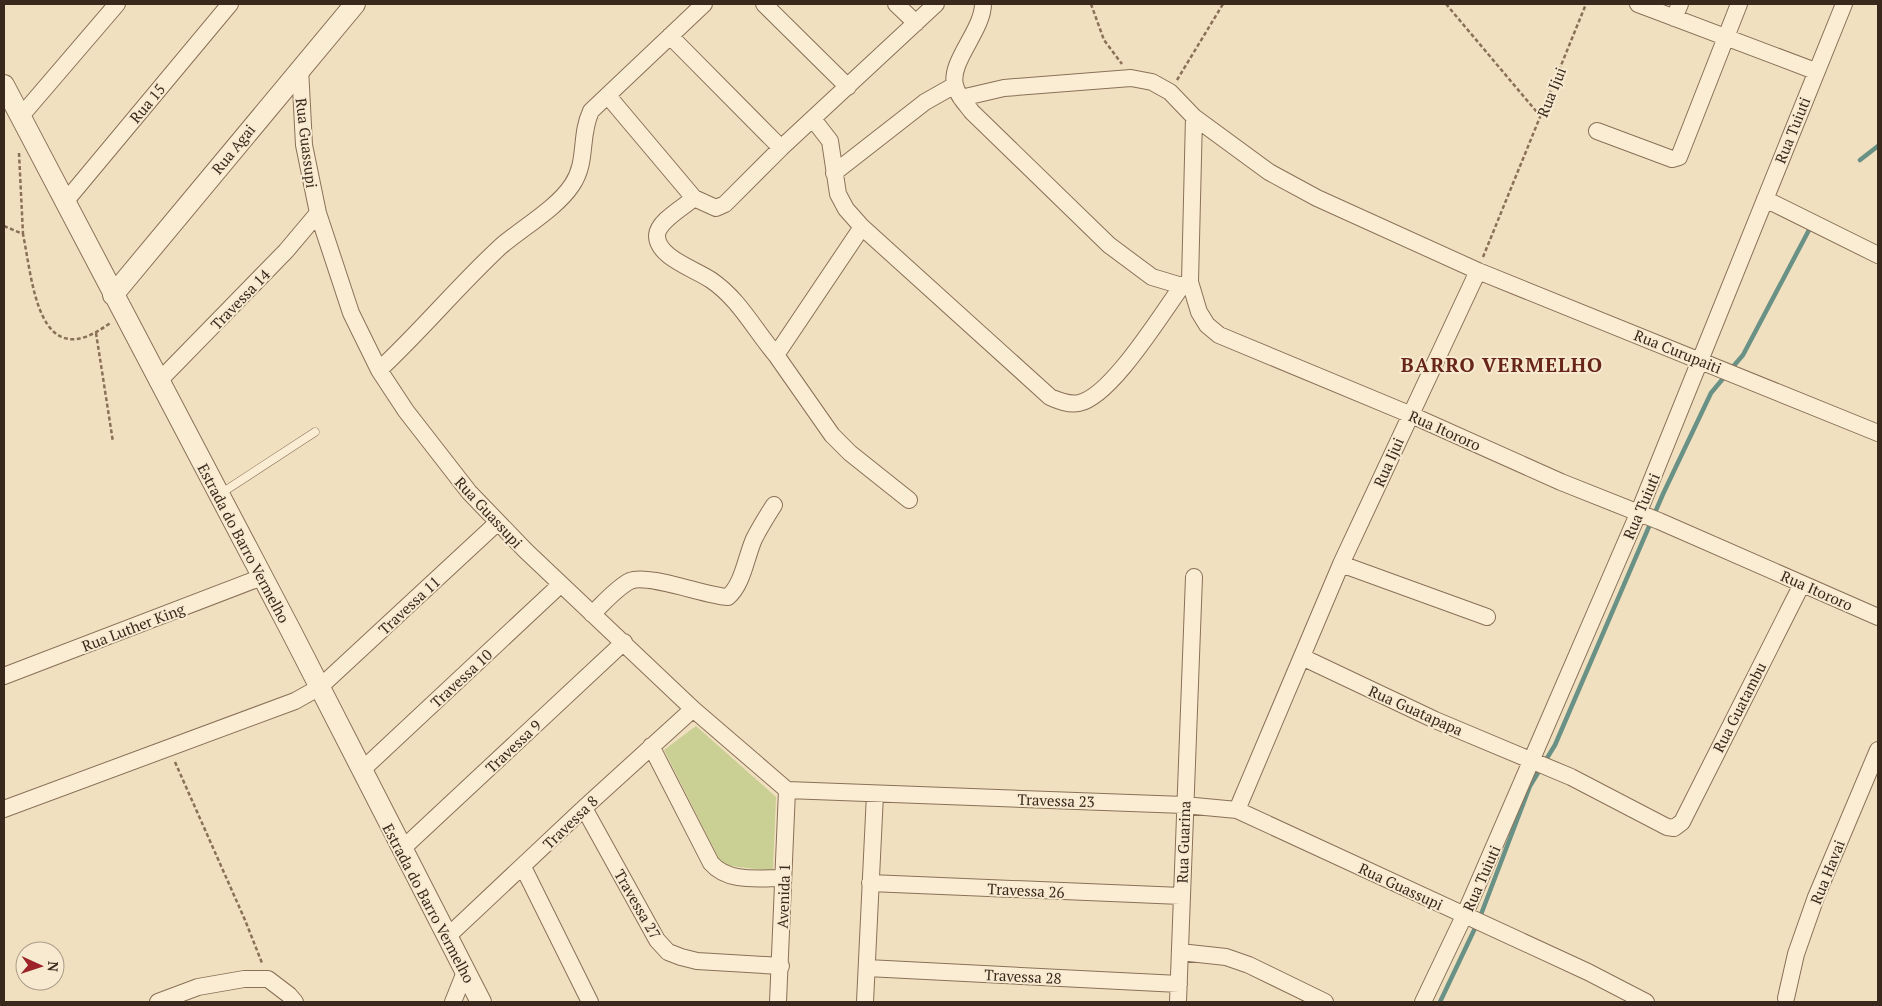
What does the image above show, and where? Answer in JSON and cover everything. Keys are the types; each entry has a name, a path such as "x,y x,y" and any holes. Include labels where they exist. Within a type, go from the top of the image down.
{"street":[{"path":"20,116 117,4"},
{"name":"Rua 15","path":"65,202 230,4"},
{"name":"Rua Agai","path":"113,295 355,4"},
{"path":"379,370 418,333 499,248 560,198 572,185 581,167 584,126 591,112 704,4"},
{"path":"764,4 848,88"},
{"path":"896,4 916,23"},
{"path":"608,96 694,198 716,208 725,204 781,148 848,88 936,4"},
{"path":"813,119 830,141 838,194 846,209 862,227 1050,397 1066,403 1080,403 1096,396 1114,380 1186,284 1152,277 1109,245 972,112 958,92 955,73 976,29 983,4"},
{"path":"1638,4 1677,11 1727,38 1815,71"},
{"path":"1597,131 1672,159 1679,157 1739,4"},
{"name":"Rua Tuiuti","path":"1423,1002 1470,918 1541,764 1815,71 1844,4"},
{"path":"670,36 781,148"},
{"name":"Rua Guassupi","path":"300,68 304,145 318,213 351,313 379,370 443,461 497,523 560,585 624,642 693,709 787,790"},
{"path":"834,173 925,102 958,92 1143,79 1170,92"},
{"name":"Estrada do Barro Vermelho","path":"4,85 158,382 320,687 361,771 481,1002"},
{"name":"Rua Curupaiti","path":"1170,92 1194,117 1269,172 1317,198 1478,271 1878,433"},
{"name":"Rua Itororo","path":"1194,117 1186,284 1207,325 1219,335 1409,414 1561,482 1659,521 1878,617"},
{"path":"694,198 662,225 657,233 657,242 662,251 710,279 728,292 776,354 832,435 850,453 909,500"},
{"path":"1765,199 1878,254"},
{"name":"Travessa 14","path":"158,382 286,251 318,213"},
{"path":"776,354 862,227"},
{"name":"Rua Ijui","path":"1237,810 1341,564 1409,414 1478,271"},
{"path":"592,614 622,585 632,580 664,583 728,598 734,592 754,538 774,504"},
{"name":"Travessa 11","path":"4,809 295,701 320,687 497,523"},
{"path":"1341,564 1487,617"},
{"name":"Rua Luther King","path":"4,676 262,577"},
{"name":"Rua Guarina","path":"1178,1002 1194,577"},
{"name":"Rua Guatambu","path":"1674,828 1682,822 1802,584"},
{"name":"Travessa 10","path":"361,771 560,585"},
{"name":"Travessa 9","path":"402,850 624,642"},
{"name":"Rua Guatapapa","path":"1302,657 1435,720 1541,764 1667,827 1674,828"},
{"name":"Travessa 8","path":"448,936 693,709"},
{"path":"651,746 711,863 718,871 730,876 783,878"},
{"name":"Rua Havai","path":"1786,998 1796,954 1816,897 1878,750"},
{"path":"787,790 875,794 865,1002"},
{"name":"Avenida 1","path":"778,1002 787,790"},
{"name":"Travessa 23","path":"875,794 1184,804 1237,810"},
{"name":"Travessa 27","path":"584,808 657,940 668,952 697,961 780,966"},
{"name":"Rua Guassupi","path":"1237,810 1588,972 1646,1002"},
{"path":"523,867 590,1002"},
{"name":"Travessa 26","path":"870,883 1181,896"},
{"path":"1180,952 1226,957 1249,965 1325,1002"},
{"name":"Travessa 28","path":"866,968 1179,984"},
{"path":"453,1002 465,972"},
{"path":"158,1002 196,995 244,979 268,979 295,1002"}],"lane":[{"path":"219,495 315,432"}],"path":[{"path":"1091,4 1104,40 1116,58 1143,79"},
{"path":"1170,92 1223,4"},
{"path":"1446,4 1541,116"},
{"name":"Rua Ijui","path":"1478,271 1586,4"},
{"path":"19,152 23,234 34,291 42,317 49,329 56,335 79,339 96,333 123,312"},
{"path":"4,226 23,234"},
{"path":"96,333 113,442"},
{"path":"169,749 245,920 268,979"}],"green space":[{"path":"696,726 776,797 773,871 722,865 664,750"}],"waterway":[{"path":"1860,160 1878,146"},
{"path":"1731,369 1743,355 1809,230"},
{"path":"1480,917 1530,786 1555,745 1663,494 1711,393 1726,375"},
{"path":"1440,1002 1477,924"}],"district":[{"name":"BARRO VERMELHO","path":"1502,364"}]}
